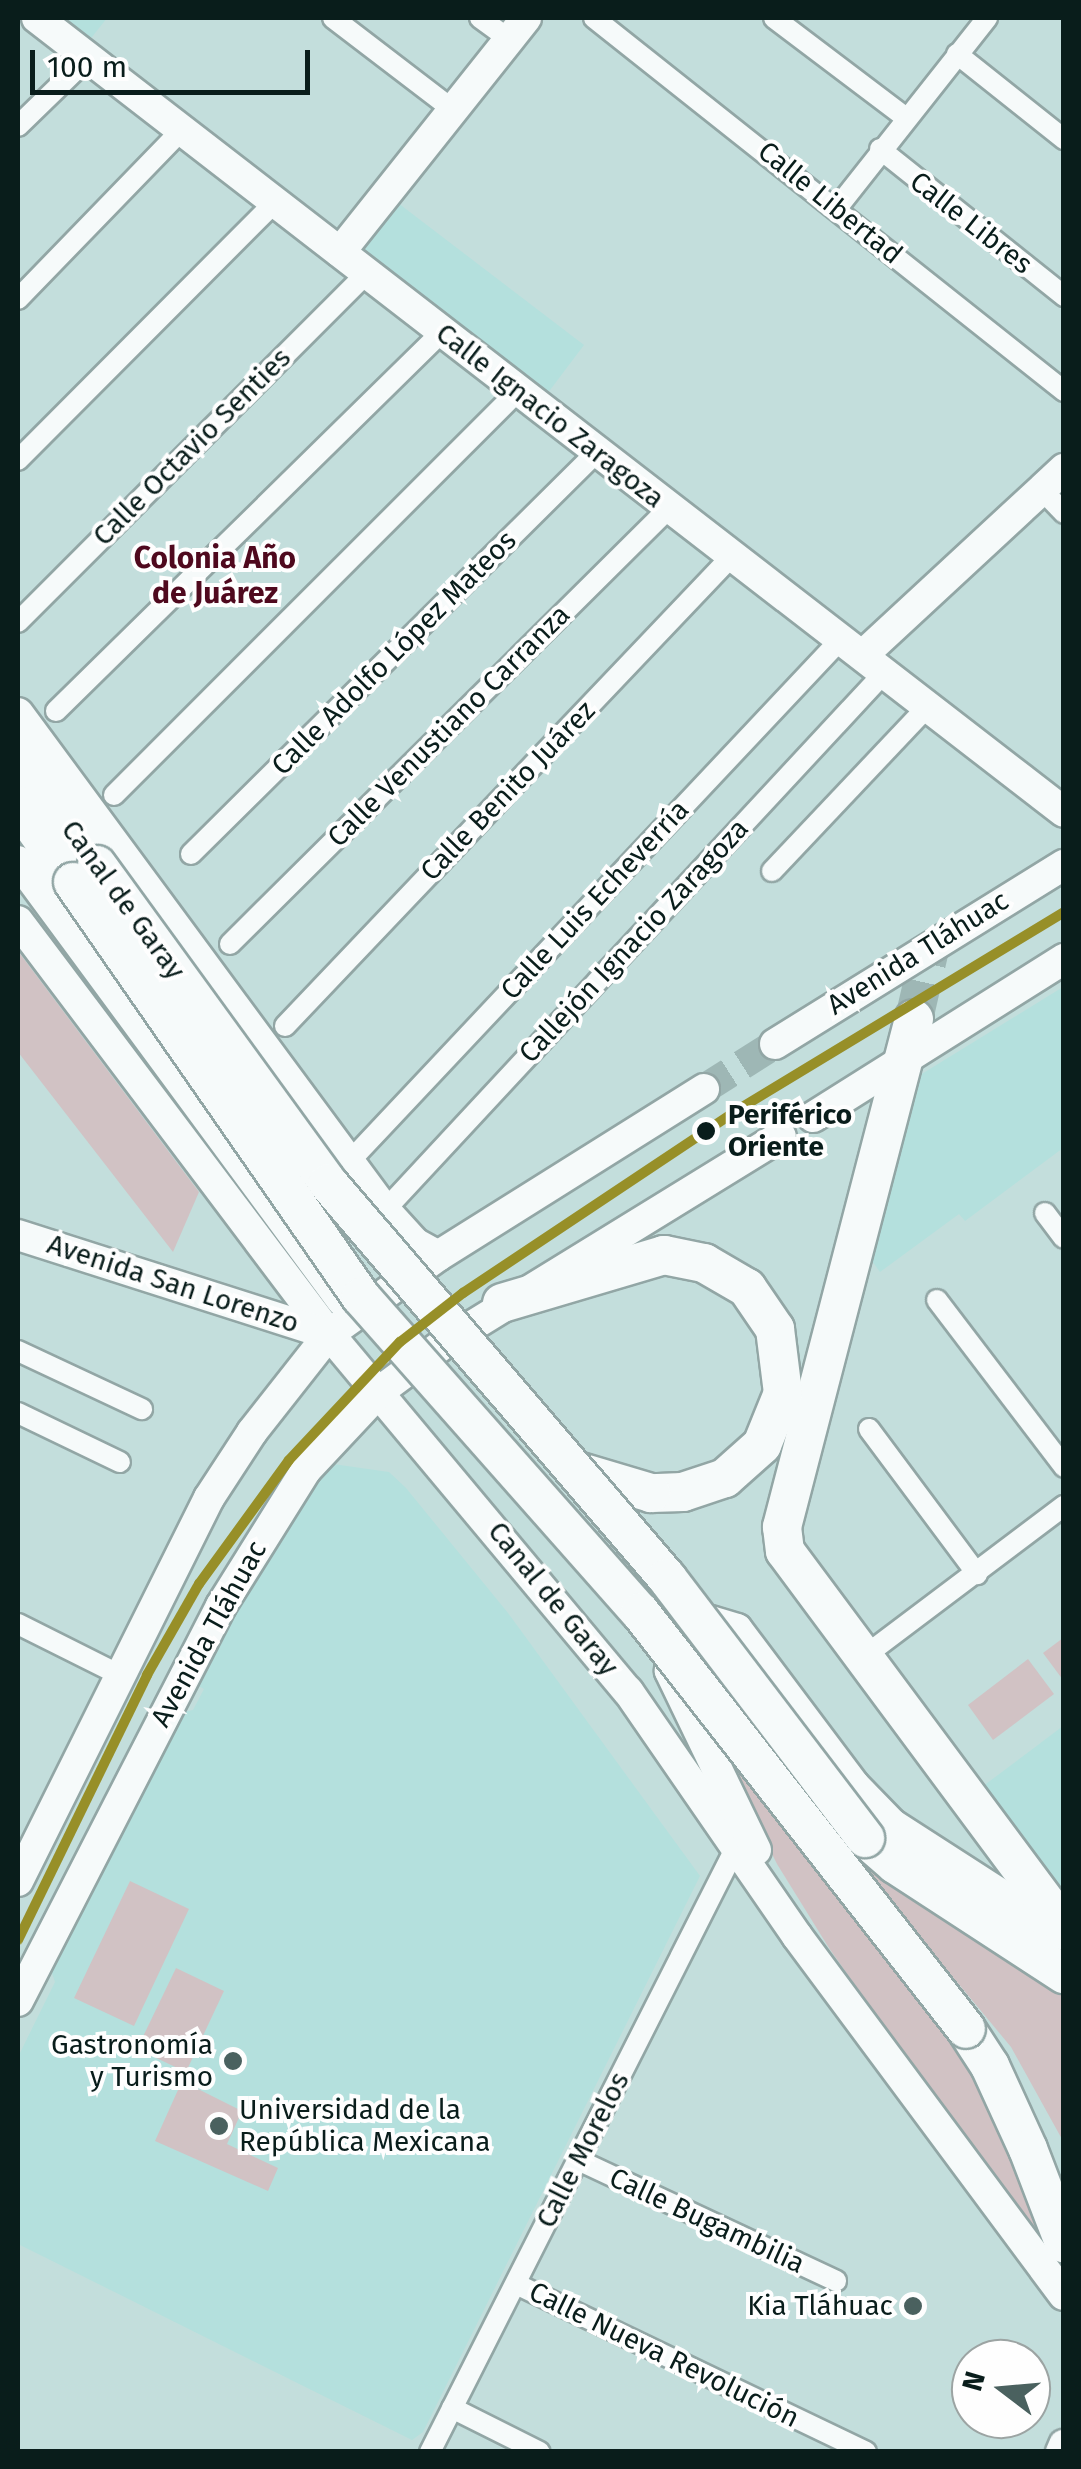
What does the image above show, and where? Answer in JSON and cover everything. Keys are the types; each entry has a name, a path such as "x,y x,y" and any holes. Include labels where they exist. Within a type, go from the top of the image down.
{"highway":[{"name":"Canal de Garay","path":"18,757 85,874 361,1297 640,1612 966,2029 990,2066 1028,2149 1064,2243"},
{"name":"Canal de Garay","path":"18,805 85,874 328,1183 580,1472 667,1578 865,1838 895,1864 1064,1974"},
{"path":"914,1019 782,1527 785,1551 866,1654 1064,1926"},
{"path":"502,1303 664,1255 704,1263 747,1288 776,1329 783,1393 762,1444 725,1478 683,1492 651,1493 580,1472"}],"main road":[{"name":"Calle Ignacio Zaragoza","path":"37,18 1064,812"},
{"path":"340,252 517,28"},
{"path":"863,656 1053,480"},
{"path":"18,714 385,1210 415,1243 438,1256"},
{"path":"18,860 263,1193 341,1324"},
{"name":"Avenida Tláhuac","path":"775,1044 1064,865"},
{"name":"Canal de Garay","path":"18,921 341,1324 380,1390 608,1666 798,1936 1064,2295"},
{"path":"813,1118 1064,959"},
{"path":"18,1881 26,1843 209,1498 263,1418 341,1324 438,1256 704,1088"},
{"name":"Avenida Tláhuac","path":"18,2001 248,1561 306,1470 380,1390 446,1342 502,1303 781,1136"},
{"path":"263,1193 298,1202 309,1197 330,1178 343,1154"},
{"name":"Avenida San Lorenzo","path":"18,1234 341,1324 446,1342"},
{"path":"798,1936 670,1671 674,1646 688,1629 712,1621 738,1629 854,1785 892,1824 1064,1934"}],"street":[{"path":"333,18 452,108"},
{"path":"480,18 517,28"},
{"name":"Calle Libertad","path":"594,18 1064,391"},
{"path":"774,18 906,118"},
{"path":"837,208 982,24 960,18"},
{"path":"957,54 1064,139"},
{"path":"18,126 89,57"},
{"path":"18,299 183,129"},
{"name":"Calle Libres","path":"880,149 1064,296"},
{"path":"18,460 275,202"},
{"name":"Calle Octavio Senties","path":"18,622 367,274"},
{"path":"56,711 442,332"},
{"path":"114,794 518,390"},
{"name":"Calle Adolfo López Mateos","path":"191,854 597,452"},
{"path":"1053,480 1064,513"},
{"name":"Calle Venustiano Carranza","path":"230,944 669,508"},
{"name":"Calle Benito Juárez","path":"284,1026 732,556"},
{"name":"Calle Luis Echeverría","path":"343,1154 863,656"},
{"name":"Callejón Ignacio Zaragoza","path":"385,1210 863,656"},
{"path":"772,871 928,706"},
{"path":"1045,1213 1064,1238"},
{"path":"938,1300 1064,1467"},
{"path":"18,1352 142,1409"},
{"path":"18,1413 120,1462"},
{"path":"869,1429 977,1574"},
{"path":"866,1654 1064,1506"},
{"path":"18,1624 118,1674"},
{"name":"Calle Morelos","path":"430,2452 736,1847"},
{"name":"Calle Bugambilia","path":"578,2160 836,2281"},
{"name":"Calle Nueva Revolución","path":"516,2284 866,2452"},
{"path":"452,2408 540,2452"}],"shaded area":[{"path":"57,18 107,18 88,42"},
{"path":"398,203 584,345 544,398 358,257"},
{"path":"18,951 199,1192 173,1252 18,1052"},
{"path":"1063,987 1063,1148 965,1221 959,1214 880,1272 867,1254 912,1080"},
{"path":"326,1463 389,1472 406,1488 508,1613 700,1876 423,2432 412,2440 18,2244 18,2057 55,1982 51,1970 178,1713 193,1710 204,1689 191,1682"},
{"path":"1063,1638 1063,1680 1043,1653"},
{"path":"1028,1659 1054,1694 993,1740 968,1705"},
{"path":"694,1696 956,2041 1014,2159 1043,2239 1009,2206 829,1948 777,1864"},
{"path":"1063,1726 1063,1888 1051,1898 974,1793"},
{"path":"853,1857 1063,1994 1063,2141 1011,2047"},
{"path":"130,1881 189,1909 134,2026 74,1998"},
{"path":"176,1968 224,1991 186,2072 137,2049"},
{"path":"182,2081 242,2111 227,2144 278,2168 268,2191 155,2141"}],"tunnel":[{"path":"914,1019 931,945"},
{"path":"704,1089 775,1044"}],"transit line":[{"path":"18,1940 147,1675 199,1584 289,1460 400,1342 463,1293 739,1109 1064,912"}],"place":[{"name":"Periférico Oriente","path":"706,1131"},
{"name":"Gastronomía y Turismo","path":"233,2061"},
{"name":"Universidad de la República Mexicana","path":"219,2126"},
{"name":"Kia Tláhuac","path":"913,2306"}],"district":[{"name":"Colonia Año de Juárez","path":"215,575"}]}
